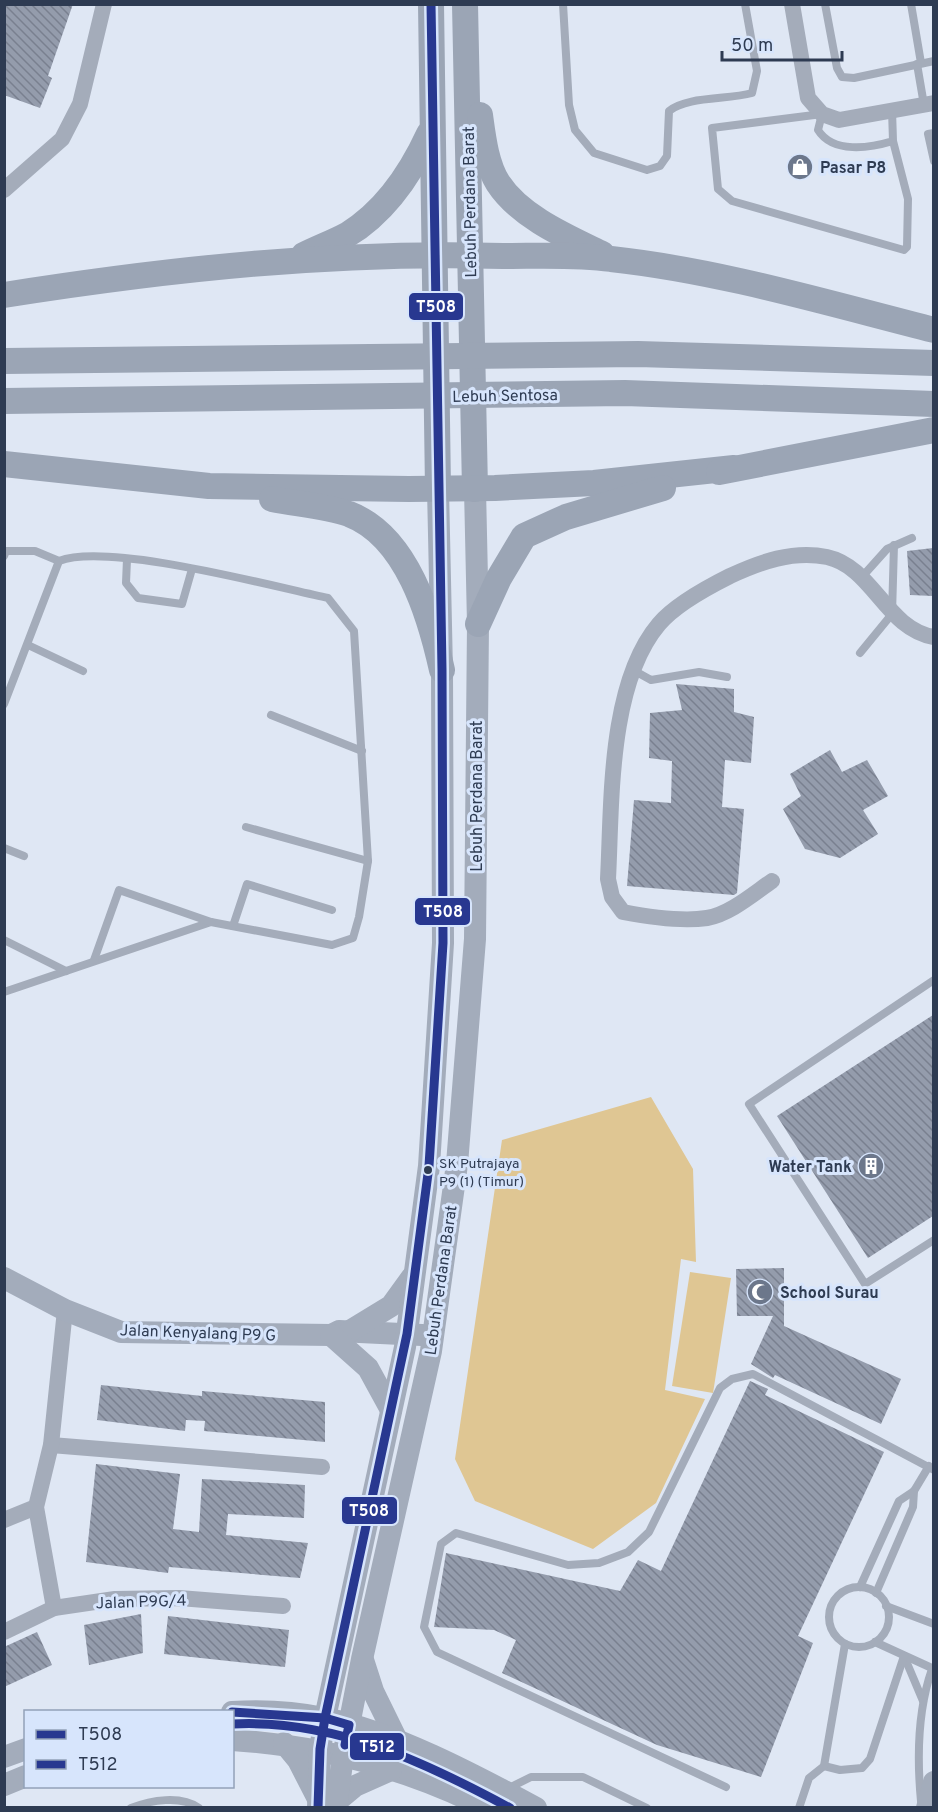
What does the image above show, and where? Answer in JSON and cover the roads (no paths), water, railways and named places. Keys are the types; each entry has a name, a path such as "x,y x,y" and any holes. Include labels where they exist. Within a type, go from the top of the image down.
{"main road":[{"name":"Lebuh Perdana Barat","path":"431,4 438,478"},
{"name":"Lebuh Perdana Barat","path":"465,14 475,478"},
{"path":"465,14 484,145 498,183 528,212 562,235 610,258"},
{"path":"293,260 348,234 390,198 414,167 432,128"},
{"path":"4,295 106,279 293,260 434,255 610,258 737,279 933,330"},
{"path":"4,361 638,354 933,363"},
{"name":"Lebuh Sentosa","path":"4,401 625,393 933,404"},
{"path":"209,486 438,478 594,483 734,468 933,430"},
{"path":"4,464 209,486 350,514 383,537 402,561 422,597 442,670"},
{"path":"478,624 499,579 524,536 577,513 734,468"}],"street":[{"path":"4,190 62,139 80,104 104,4"},
{"path":"792,4 808,98 822,114 839,120 929,104"},
{"name":"Lebuh Perdana Barat","path":"327,1803 320,1749 406,1341 429,1166 443,943 442,670 438,478"},
{"name":"Lebuh Perdana Barat","path":"327,1803 343,1756 362,1659 432,1343 456,1164 475,939 478,624 475,478"},
{"path":"772,881 735,906 708,918 650,917 623,912 612,897 608,879 616,731 633,669 659,624 706,588 752,566 797,554 828,557 848,567 861,578 892,614 933,638"},
{"path":"391,1410 368,1368 339,1336 391,1306 415,1272"},
{"name":"Jalan Kenyalang P9 G","path":"4,1278 65,1310 121,1332 339,1336 432,1343"},
{"path":"54,1608 36,1507 51,1444 65,1310"},
{"path":"51,1444 322,1467"},
{"path":"4,1520 36,1507"},
{"name":"Jalan P9G/4","path":"4,1632 54,1608 116,1599 179,1598 283,1606"},
{"path":"362,1659 373,1692 398,1742"},
{"path":"285,1714 315,1696 334,1680"},
{"path":"234,1712 325,1718 349,1725 398,1742 536,1808"},
{"path":"234,1740 284,1743 320,1749 441,1785 486,1808"},
{"path":"284,1743 327,1803 355,1786 391,1770"},
{"path":"4,1757 24,1750"},
{"path":"4,1785 24,1777"},
{"path":"927,1808 933,1782"}],"lane":[{"path":"563,4 569,105 575,130 594,153 647,170 660,166 667,156 669,111 679,103 731,99 752,93 756,71 745,4"},
{"path":"825,4 837,68 842,77 854,78 933,61"},
{"path":"911,4 929,104"},
{"path":"892,110 893,141 908,199 907,247 904,250 732,201 718,189 712,128 822,114 818,130 830,142 860,148 875,147 893,141"},
{"path":"933,133 928,134 933,161"},
{"path":"861,578 887,549 912,538"},
{"path":"860,653 892,614 894,545"},
{"path":"4,556 6,550 35,551 59,561 71,556 127,559 192,569 328,598 354,631 368,861 359,917 352,938 332,945 211,922 119,890 94,960"},
{"path":"127,559 126,583 138,598 182,604 192,569"},
{"path":"4,704 59,561"},
{"path":"28,645 83,671"},
{"path":"633,669 651,681 699,672 727,677"},
{"path":"271,715 362,751"},
{"path":"246,827 368,861"},
{"path":"4,848 24,856"},
{"path":"233,926 247,884 332,910"},
{"path":"4,992 211,922"},
{"path":"4,940 66,971"},
{"path":"933,980 748,1104 866,1284 933,1240"},
{"path":"726,1787 436,1652 424,1627 441,1544 456,1533 568,1565 599,1563 628,1552 649,1533 720,1388 732,1379 753,1374 931,1468 914,1491 899,1501 860,1587"},
{"path":"876,1593 913,1507 914,1491"},
{"path":"860,1587 876,1593 886,1606 889,1621 886,1629 875,1642 855,1647 845,1644 831,1629 830,1609 841,1593 860,1587"},
{"path":"886,1606 933,1624"},
{"path":"875,1642 933,1669 923,1701 919,1778 921,1808"},
{"path":"798,1808 809,1778 824,1766 845,1644"},
{"path":"824,1766 840,1770 862,1768 870,1759 904,1656"},
{"path":"904,1656 923,1701"},
{"path":"504,1791 531,1777 583,1777 647,1808"},
{"path":"131,1808 148,1801 190,1801 199,1808"}],"place":[{"name":"Pasar P8","path":"800,167"},
{"name":"Water Tank","path":"871,1166"},
{"name":"SK Putrajaya P9 (1) (Timur)","path":"428,1170"},
{"name":"School Surau","path":"760,1292"}]}
